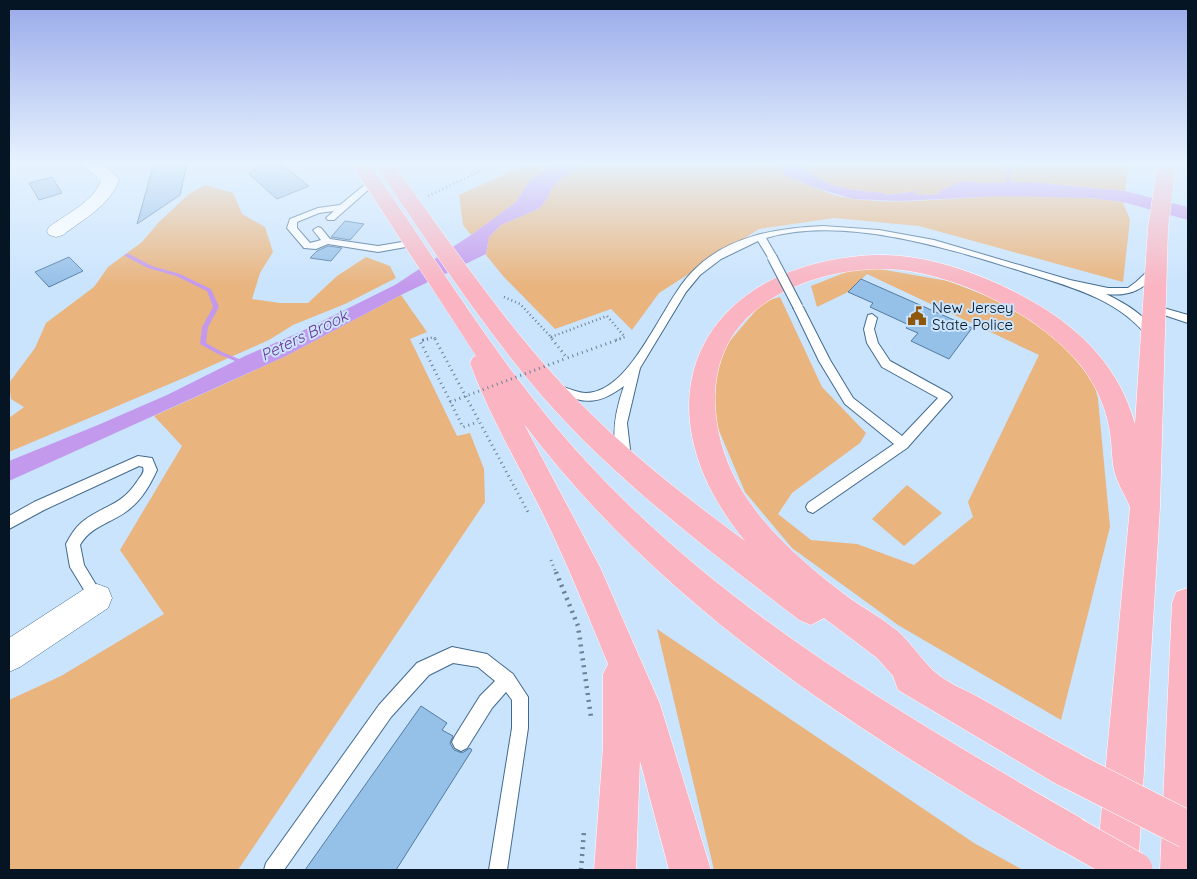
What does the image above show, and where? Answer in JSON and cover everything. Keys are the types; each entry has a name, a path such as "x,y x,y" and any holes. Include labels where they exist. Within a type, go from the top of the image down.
{"highway":[{"path":"393,204 483,306 547,383 627,464 750,562 848,636 925,688 1072,771 1188,830"},
{"path":"405,204 423,238"},
{"path":"1117,870 1145,507 1155,270 1161,204"},
{"path":"925,688 886,642 838,609 777,556 738,506 711,456 705,430 702,400 706,364 720,335 729,322 745,306 770,288 784,282 844,264 877,262 904,264 944,272 965,278 1007,297 1044,319 1070,339 1098,370 1107,384 1119,416 1125,440 1129,473 1145,507"},
{"path":"483,306 495,396 556,508 589,576 647,717 690,870"},
{"path":"483,306 524,404 557,447 606,501 655,549 781,652 845,696 931,752 1134,870"},
{"path":"1181,870 1186,777 1188,603"},
{"path":"614,870 622,760 623,706 620,655"}],"street":[{"path":"56,230 92,204"},
{"path":"9,656 97,598"}],"lane":[{"path":"331,218 345,204"},
{"path":"340,208 326,207 318,209 294,221 292,228 307,246 316,246 328,241 378,249 423,238"},
{"path":"547,383 569,395 585,399 601,397 617,388 636,366 679,295 695,274 734,247 761,237 794,230 833,228 896,234 970,253 1079,286 1132,311 1140,317 1153,335"},
{"path":"318,230 328,241"},
{"path":"761,237 825,362 850,401 903,444"},
{"path":"1079,286 1121,292 1133,290 1155,270"},
{"path":"1154,308 1188,319"},
{"path":"813,507 903,444 946,397 886,364 871,336 869,329 872,318"},
{"path":"627,464 620,438 621,416 636,366"},
{"path":"9,523 39,506 138,461 147,462 151,470 134,498 120,509 86,525 73,544 77,568 97,598"},
{"path":"273,870 385,711 423,669 452,655 481,660 507,680 520,697 520,728 498,870"},
{"path":"462,742 486,702 507,680"}],"path":[{"path":"483,306 520,304 551,337 567,358"},
{"path":"450,402 625,337 607,316 551,337"},
{"path":"478,422 463,427 420,342 434,336 478,422 532,520"},
{"path":"549,556 578,626 592,721"},
{"path":"581,870 585,824"}],"shaded area":[{"path":"178,204 238,204 242,214 265,227 273,252 260,273 252,299 280,303 308,303 337,276 366,257 390,266 396,278 345,304 293,325 269,340 9,452 9,418 24,407 11,399 9,383 35,348 46,323 94,287 108,267 142,242 159,222"},
{"path":"460,204 513,204 471,235 463,225"},
{"path":"543,204 1124,204 1130,220 1123,282 919,226 834,218 759,229 659,293 632,330 611,309 555,329 503,276 486,255 489,237 501,225 540,208"},
{"path":"874,268 948,281 1005,303 1059,340 1094,382 1098,399 1110,527 1061,720 898,625 792,548 745,492 715,421 715,382 723,349 763,302 780,297 822,387 866,433 860,443 792,493 778,514 811,540 857,544 914,565 973,517 968,502 1039,355 867,274 848,292 817,307 811,286 854,269"},
{"path":"401,295 427,332 410,339 457,436 470,433 484,469 485,502 238,870 9,870 9,700 61,676 164,614 120,550 182,446 154,416 286,356"},
{"path":"907,485 942,513 904,546 872,519"},
{"path":"657,629 974,843 1023,870 714,870"}],"water":[{"name":"Peters Brook","path":"513,204 543,204 540,208 501,225 489,237 486,254 401,295 286,356 9,481 9,461 167,395 245,356 298,333 395,285 471,235"},
{"path":"1130,204 1176,204 1188,207 1188,220"}],"building":[{"path":"143,204 167,204 137,224"},
{"path":"345,221 364,224 350,240 331,237"},
{"path":"328,246 342,248 331,261 310,258 317,251"},
{"path":"69,257 83,271 49,287 35,272"},
{"name":"New Jersey State Police","path":"861,279 972,328 949,359 911,341 918,333 906,328 909,325 870,307 873,303 848,292"},
{"path":"421,706 447,723 442,730 453,736 450,743 454,750 462,753 470,748 472,750 396,870 305,870"}],"waterway":[{"path":"127,255 150,267 178,275 209,290 216,307 205,327 203,344 237,360 239,365"}],"place":[{"name":"New Jersey State Police","path":"917,316"}]}
